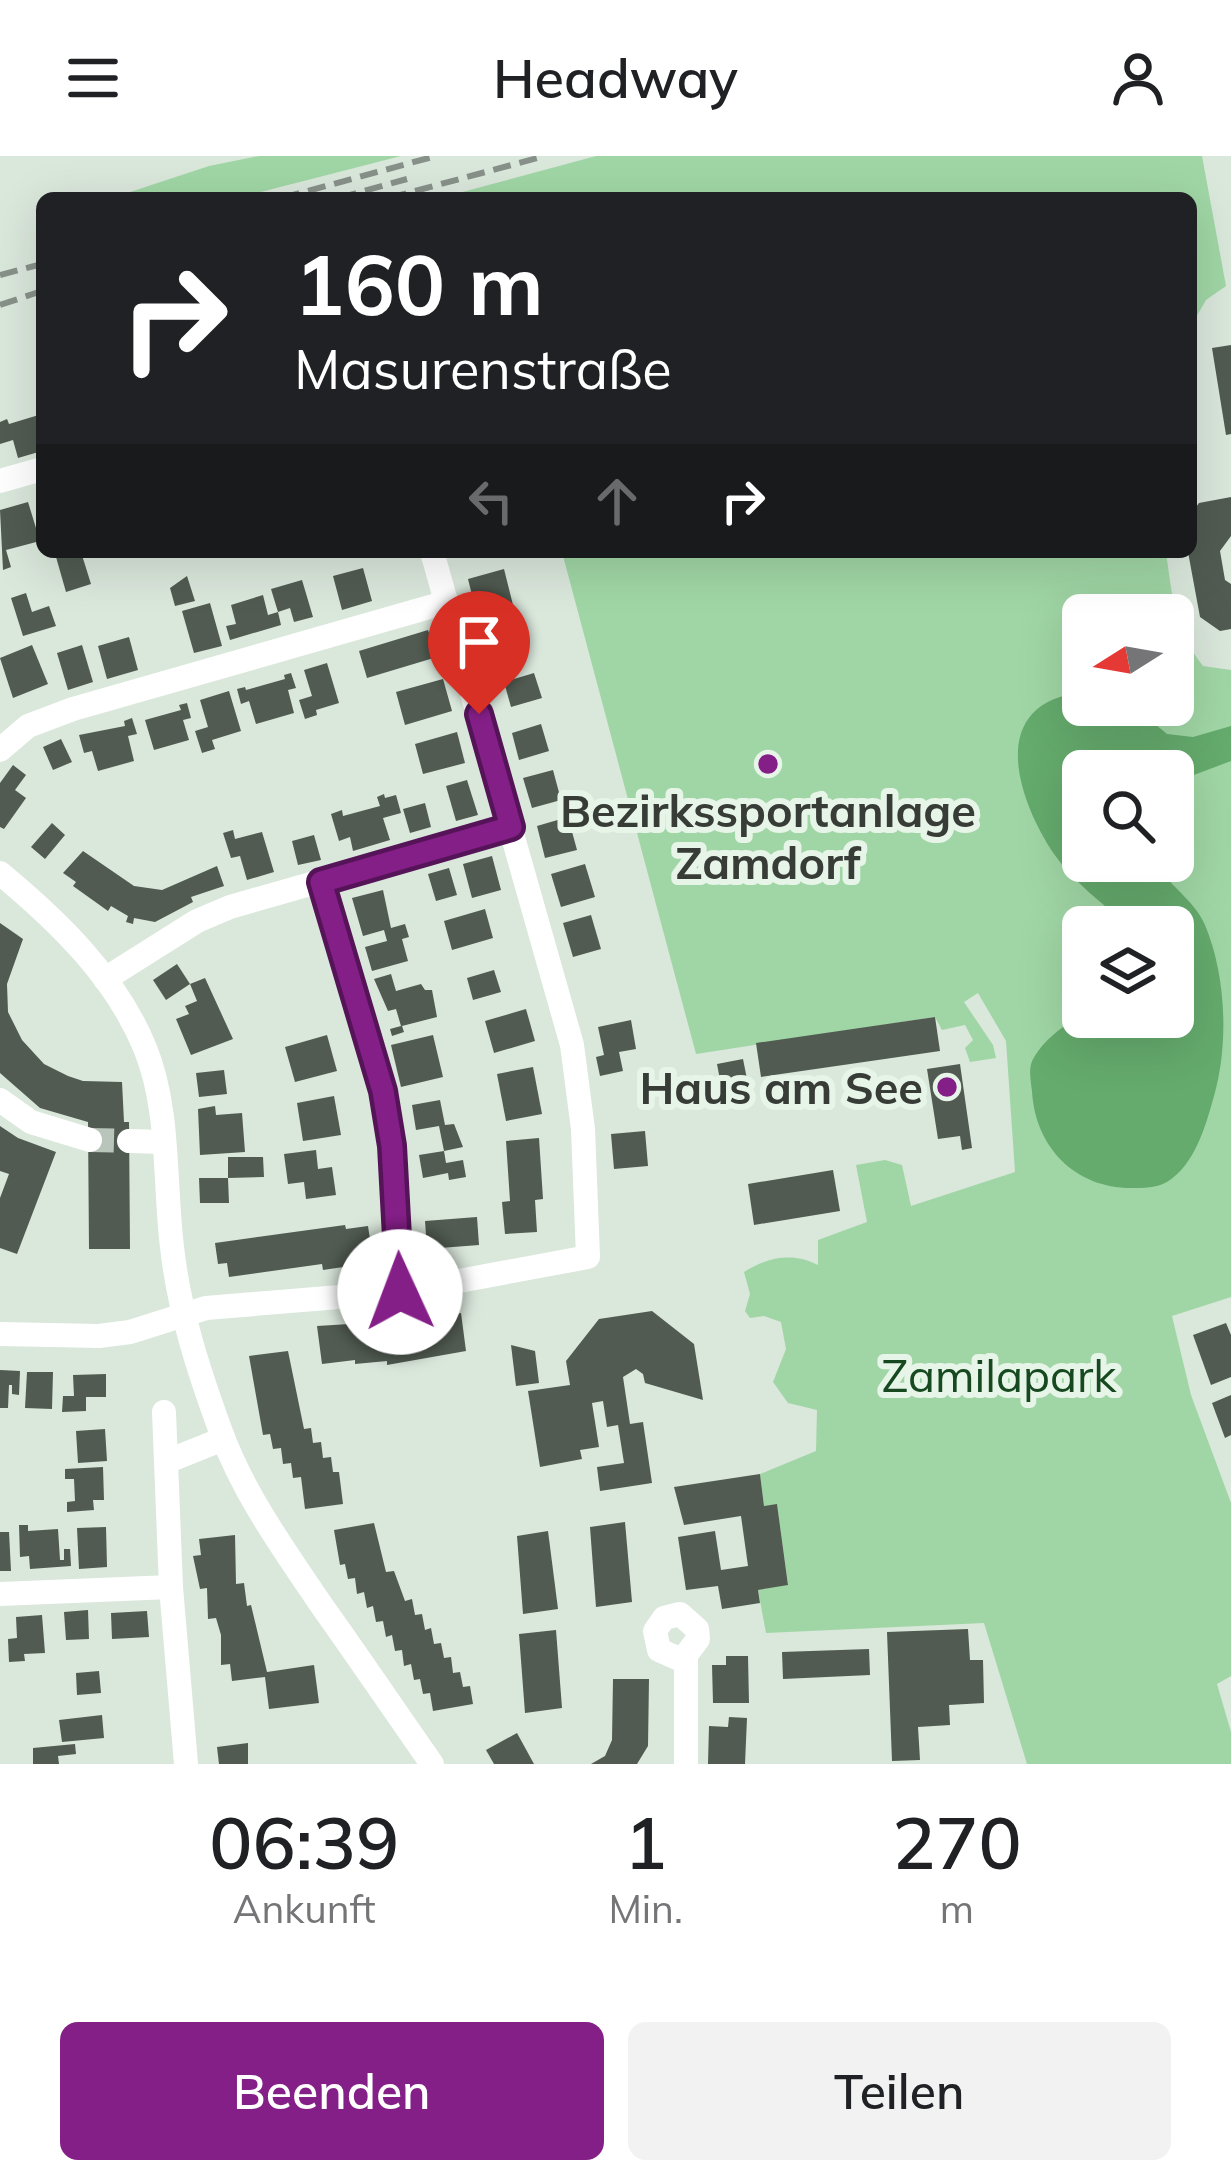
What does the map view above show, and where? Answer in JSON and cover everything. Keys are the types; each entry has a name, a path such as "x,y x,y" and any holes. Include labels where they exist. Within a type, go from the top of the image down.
{"street":[{"path":"0,481 36,471"},
{"path":"0,1334 130,1332 206,1308 400,1292 587,1257 583,1129 572,1046 434,558"},
{"path":"0,750 28,726 73,709 447,602"},
{"path":"105,979 197,921 230,907 511,827"},
{"path":"0,873 51,916 105,979 145,1048 157,1088 172,1251 183,1315 224,1439 275,1536 432,1764"},
{"path":"321,882 383,1091 392,1146 400,1292"},
{"path":"0,1100 31,1122 90,1140"},
{"path":"129,1141 164,1142"},
{"path":"164,1412 171,1587 186,1764"},
{"path":"168,1462 224,1439"},
{"path":"0,1594 171,1587"},
{"path":"686,1655 686,1764"}],"green space":[{"path":"259,156 401,156 260,192 130,192 209,166"},
{"path":"596,156 1202,156 1226,286 1206,300 1197,316 1197,192 462,192"},
{"name":"Zamilapark","path":"564,558 1167,558 1172,594 1062,594 1062,726 1194,726 1194,653 1203,666 1231,670 1231,1297 1172,1316 1191,1395 1231,1503 1231,1676 1217,1684 1231,1732 1231,1764 1027,1764 984,1623 766,1633 758,1590 788,1584 777,1505 764,1506 760,1474 816,1451 817,1410 788,1403 773,1382 786,1349 781,1322 764,1316 750,1318 745,1311 750,1294 744,1272 780,1258 818,1265 818,1240 867,1222 856,1165 885,1160 902,1165 911,1206 1015,1172 1006,1041 978,993 964,1002 993,1045 996,1058 970,1062 965,1048 973,1040 965,1025 942,1030 935,1017 696,1054"}],"shaded area":[{"path":"1062,697 1062,726 1157,726 1167,734 1193,737 1231,726 1231,761 1194,775 1194,750 1062,750 1062,864 1029,806 1018,756 1021,733 1032,714"},
{"path":"1171,882 1192,906 1105,906 1080,884"},
{"path":"1194,908 1205,925 1217,966 1222,1054 1203,1131 1177,1175 1150,1187 1111,1186 1092,1181 1062,1160 1041,1130 1030,1067 1062,1029 1062,1038 1194,1038"}],"building":[{"path":"1231,345 1231,434 1226,435 1212,348"},
{"path":"36,416 36,453 18,458 13,440 0,444 0,422 7,419 9,424"},
{"path":"1231,497 1231,536 1220,551 1225,580 1231,584 1231,629 1220,631 1200,617 1189,558 1197,558 1199,503"},
{"path":"28,502 36,528 36,542 6,550 11,567 3,570 0,510"},
{"path":"56,558 83,558 91,584 66,592"},
{"path":"363,568 372,601 342,610 333,576"},
{"path":"504,569 513,605 477,615 468,579"},
{"path":"187,576 195,601 175,606 170,588"},
{"path":"302,580 313,617 294,622 290,608 278,612 271,589"},
{"path":"26,593 32,612 49,606 56,626 23,636 11,598"},
{"path":"263,595 268,615 278,612 281,625 230,640 226,626 236,624 231,605"},
{"path":"210,603 222,646 194,653 182,611"},
{"path":"511,623 517,644 496,650 490,629"},
{"path":"428,630 437,657 367,678 359,651"},
{"path":"129,637 138,670 107,679 98,646"},
{"path":"32,645 48,684 13,698 0,658"},
{"path":"82,645 93,682 68,690 57,653"},
{"path":"327,663 339,703 305,719 299,700 312,696 304,670"},
{"path":"291,673 296,688 288,690 294,713 256,724 249,701 241,704 237,689 285,679"},
{"path":"534,673 542,698 511,707 504,682"},
{"path":"443,679 452,711 405,725 396,692"},
{"path":"229,691 241,731 212,740 215,749 202,753 195,731 208,727 200,700"},
{"path":"187,703 191,718 183,720 189,740 154,750 145,720 181,710 179,705"},
{"path":"132,718 137,734 128,736 134,761 98,771 92,751 84,753 79,735 125,726 124,721"},
{"path":"541,724 549,751 519,760 512,733"},
{"path":"457,732 465,763 423,774 415,744"},
{"path":"61,739 72,762 53,770 43,747"},
{"path":"13,765 26,775 15,790 26,798 4,829 0,827 0,783"},
{"path":"553,770 561,800 532,808 523,778"},
{"path":"467,780 478,815 456,821 446,786"},
{"path":"384,794 385,798 396,795 401,813 383,818 390,840 353,851 350,837 339,841 331,814 342,810 343,816 380,806 377,797"},
{"path":"425,803 431,827 410,833 403,809"},
{"path":"568,817 577,850 545,858 537,826"},
{"path":"52,823 65,835 45,859 31,847"},
{"path":"233,830 235,839 262,832 274,872 247,880 240,856 231,858 223,833"},
{"path":"314,835 321,860 298,865 292,841"},
{"path":"83,851 134,886 162,890 217,866 224,886 191,897 193,902 155,922 134,918 133,924 126,922 128,916 111,906 108,911 73,886 76,882 63,873"},
{"path":"492,856 501,890 472,898 463,864"},
{"path":"585,864 595,897 561,907 551,874"},
{"path":"449,868 457,895 436,901 428,874"},
{"path":"383,890 391,928 405,924 409,937 402,939 408,961 372,971 365,947 387,941 384,930 363,936 352,898"},
{"path":"485,909 493,938 452,950 444,921"},
{"path":"591,915 601,949 573,957 563,923"},
{"path":"0,923 23,939 7,984 8,1012 22,1040 44,1064 68,1076 122,1082 124,1122 129,1122 130,1249 89,1249 88,1122 40,1108 0,1073"},
{"path":"177,964 190,984 166,1000 153,980"},
{"path":"494,970 501,992 473,1000 467,978"},
{"path":"391,974 396,991 421,984 432,990 437,1017 402,1026 404,1032 392,1036 390,1029 401,1026 396,1009 388,1011 374,979"},
{"path":"205,978 233,1039 191,1055 176,1019 189,1014 185,1006 197,1001 190,984"},
{"path":"526,1009 535,1041 494,1053 485,1021"},
{"path":"935,1017 940,1051 761,1077 756,1043"},
{"path":"631,1020 636,1049 619,1052 623,1071 600,1076 596,1057 604,1055 598,1027"},
{"path":"327,1035 337,1071 295,1082 285,1047"},
{"path":"433,1035 443,1077 401,1087 391,1045"},
{"path":"743,1059 749,1089 722,1094 724,1102 715,1103 712,1090 720,1080 717,1064"},
{"name":"Haus am See","path":"960,1064 972,1148 962,1150 960,1136 938,1139 927,1069"},
{"path":"533,1067 542,1114 506,1121 497,1074"},
{"path":"224,1070 227,1094 199,1097 196,1073"},
{"path":"334,1096 341,1135 303,1141 297,1103"},
{"path":"440,1100 445,1125 454,1124 463,1147 444,1151 439,1126 416,1130 412,1105"},
{"path":"215,1106 216,1115 242,1113 245,1152 200,1155 198,1109"},
{"path":"0,1126 56,1152 17,1254 0,1248 0,1198 9,1174 0,1171"},
{"path":"645,1131 648,1166 614,1169 611,1134"},
{"path":"539,1138 543,1199 535,1200 537,1232 505,1234 502,1202 510,1201 506,1141"},
{"path":"316,1150 318,1169 332,1167 336,1195 306,1199 304,1182 288,1184 284,1154"},
{"path":"444,1151 446,1163 463,1160 466,1177 449,1180 448,1173 423,1178 419,1155"},
{"path":"228,1157 263,1157 264,1177 228,1178"},
{"path":"833,1170 840,1211 754,1225 748,1184"},
{"path":"199,1178 228,1178 229,1203 200,1203"},
{"path":"477,1217 479,1245 427,1249 425,1221"},
{"path":"345,1225 346,1229 368,1226 371,1246 355,1249 357,1265 323,1270 322,1264 229,1277 227,1263 218,1264 215,1243"},
{"path":"652,1311 694,1344 703,1400 645,1383 636,1369 623,1377 630,1424 643,1422 652,1483 600,1491 597,1467 624,1463 618,1425 607,1427 603,1401 592,1403 599,1447 580,1450 582,1459 540,1467 528,1391 570,1385 566,1361 599,1319"},
{"path":"461,1313 466,1351 387,1365 387,1361 355,1364 355,1360 322,1364 317,1326 382,1322 383,1328"},
{"path":"1226,1323 1231,1335 1231,1377 1211,1385 1193,1335"},
{"path":"511,1345 535,1351 539,1383 516,1386"},
{"path":"288,1351 304,1429 311,1428 313,1443 321,1442 323,1458 331,1457 333,1472 339,1472 343,1504 305,1509 301,1477 293,1478 291,1463 283,1464 281,1448 273,1449 270,1434 263,1435 249,1356"},
{"path":"0,1370 20,1371 19,1395 12,1394 9,1385 8,1408 0,1408"},
{"path":"27,1372 53,1372 52,1409 25,1408"},
{"path":"106,1374 106,1397 86,1397 86,1411 62,1412 63,1396 74,1396 73,1375"},
{"path":"1231,1395 1231,1435 1225,1438 1212,1403"},
{"path":"105,1429 107,1461 78,1463 76,1431"},
{"path":"103,1467 104,1500 93,1500 94,1510 67,1512 67,1502 75,1501 74,1479 65,1479 65,1469"},
{"path":"760,1474 764,1506 777,1504 788,1585 758,1590 760,1603 722,1609 718,1586 686,1590 678,1537 715,1531 721,1570 748,1566 741,1516 684,1525 674,1487"},
{"path":"625,1522 632,1602 596,1607 590,1527"},
{"path":"374,1523 386,1572 394,1571 405,1601 412,1599 415,1615 422,1614 425,1630 431,1628 434,1644 441,1643 444,1658 451,1657 453,1673 460,1672 463,1687 470,1686 473,1704 433,1711 430,1693 423,1694 411,1664 404,1666 402,1650 395,1651 392,1635 386,1637 383,1621 376,1622 373,1606 367,1608 364,1592 357,1594 355,1578 348,1579 345,1564 340,1565 334,1530"},
{"path":"19,1525 28,1525 28,1531 58,1529 60,1560 64,1560 64,1549 70,1549 71,1566 30,1569 29,1556 20,1557"},
{"path":"106,1527 107,1567 79,1569 77,1528"},
{"path":"548,1531 558,1609 523,1614 517,1536"},
{"path":"0,1532 9,1532 11,1571 0,1571"},
{"path":"235,1535 236,1584 244,1583 267,1672 314,1665 319,1703 269,1709 265,1677 232,1681 230,1664 221,1665 221,1635 216,1618 208,1619 207,1588 200,1589 193,1556 201,1555 199,1539"},
{"path":"88,1610 89,1639 66,1640 64,1612"},
{"path":"147,1611 149,1637 112,1639 111,1613"},
{"path":"42,1615 45,1653 24,1654 25,1661 9,1662 8,1639 17,1638 16,1617"},
{"path":"968,1629 970,1660 983,1660 984,1703 949,1705 950,1725 918,1727 920,1760 892,1761 887,1632"},
{"path":"556,1630 562,1708 525,1713 519,1634"},
{"path":"869,1649 870,1675 783,1679 782,1652"},
{"path":"726,1656 748,1656 749,1703 713,1703 712,1665 726,1665"},
{"path":"99,1671 101,1693 77,1695 76,1673"},
{"path":"613,1679 649,1679 648,1746 637,1764 591,1764 605,1756 612,1740"},
{"path":"102,1715 104,1738 62,1742 59,1720"},
{"path":"729,1717 747,1718 745,1764 708,1764 709,1726 728,1727"},
{"path":"517,1733 534,1764 494,1764 486,1750"},
{"path":"248,1743 248,1764 219,1764 217,1747"},
{"path":"75,1744 76,1754 58,1756 59,1764 33,1764 33,1748"}],"tunnel":[{"path":"90,1140 129,1141"}],"railway":[{"path":"304,192 436,156"},
{"path":"411,192 545,156"},
{"path":"360,192 407,179"},
{"path":"0,275 36,266"},
{"path":"0,305 36,293"}],"place":[{"name":"Bezirkssportanlage Zamdorf","path":"768,764"},
{"name":"Haus am See","path":"947,1087"}],"route":[{"path":"400,1292 392,1146 383,1091 321,882 511,827 479,714"}]}
